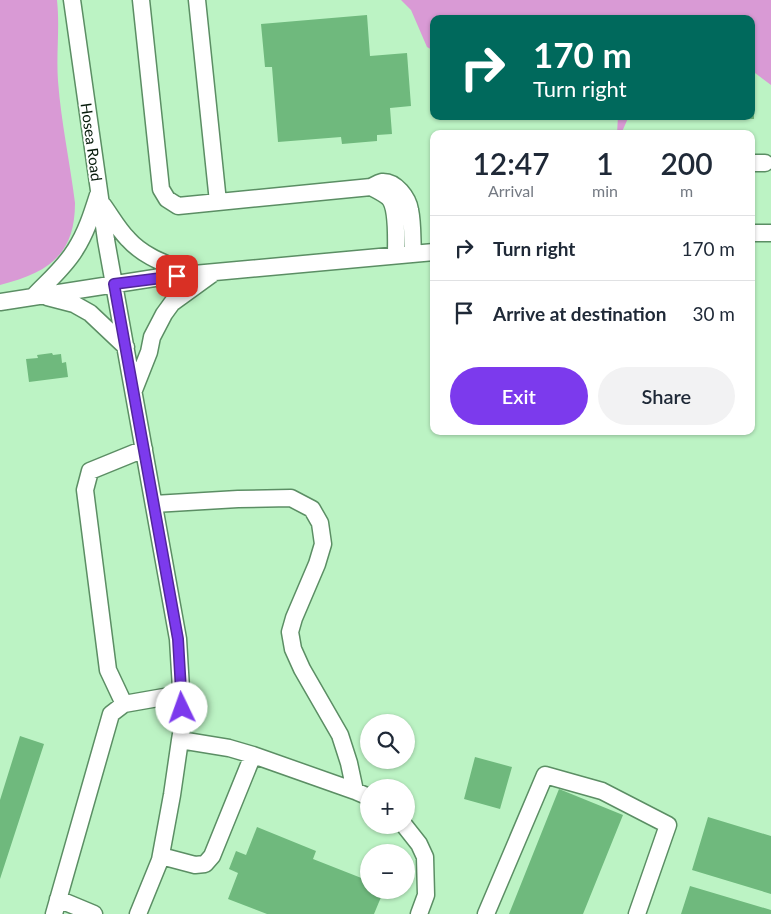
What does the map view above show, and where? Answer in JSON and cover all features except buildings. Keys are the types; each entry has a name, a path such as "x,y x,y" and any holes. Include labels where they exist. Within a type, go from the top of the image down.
{"street":[{"name":"Hosea Road","path":"72,0 114,284 178,639 183,722 161,856 138,914"},
{"path":"141,0 161,189 167,199 178,206 371,187 381,182 390,183 399,189 410,210 413,254"},
{"path":"197,0 218,202"},
{"path":"371,187 392,202 395,221 396,255"},
{"path":"100,197 126,238 140,250 156,260 193,275"},
{"path":"36,296 64,266 75,250 100,197"},
{"path":"755,233 771,233"},
{"path":"0,302 114,284 214,272 430,252"},
{"path":"134,390 150,352 152,337 164,314 172,303 214,272"},
{"path":"36,296 74,304 90,312 126,346"},
{"path":"124,704 108,670 85,490 90,471 144,450"},
{"path":"154,504 291,498 312,510 320,523 323,544 290,632 293,649 302,669 340,735 360,789"},
{"path":"94,914 56,907 111,714 124,704 181,694"},
{"path":"180,740 229,748 253,755 360,793"},
{"path":"161,856 195,864 205,864 212,856 253,755"},
{"path":"486,914 545,775 602,791 668,825 637,914"},
{"path":"411,834 419,844 425,857 426,895 419,914"}],"shaded area":[{"path":"0,0 57,0 58,81 75,203 74,221 70,236 64,249 55,259 32,275 0,285"},
{"path":"401,0 771,0 771,85 755,73 755,15 430,15 430,49 427,47 411,10"},
{"path":"618,120 627,120 623,130 617,130"}],"route":[{"path":"177,276 114,284 178,639 182,708"}]}
